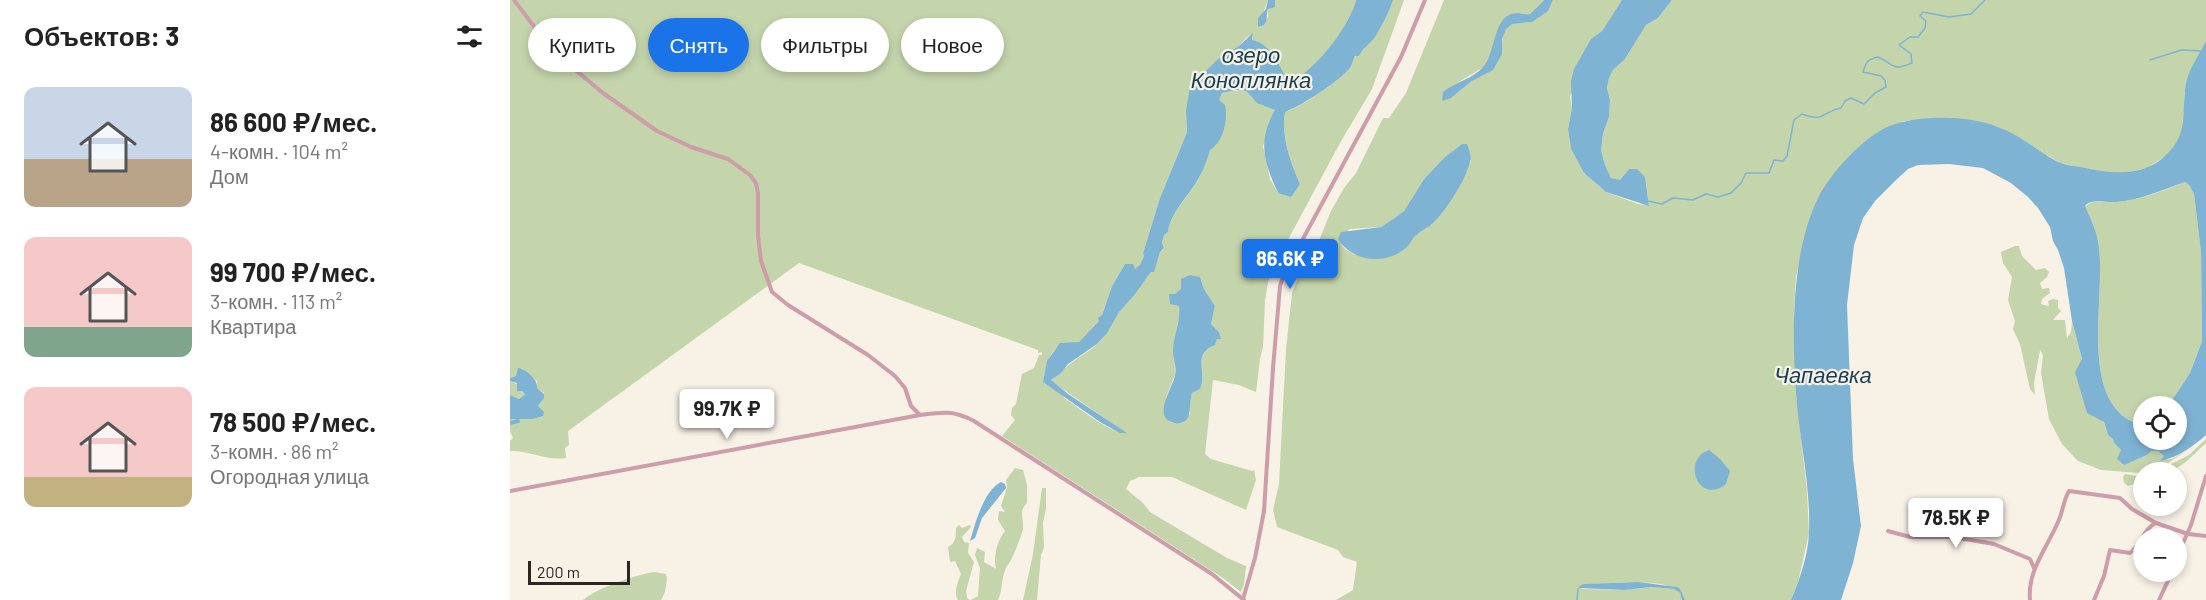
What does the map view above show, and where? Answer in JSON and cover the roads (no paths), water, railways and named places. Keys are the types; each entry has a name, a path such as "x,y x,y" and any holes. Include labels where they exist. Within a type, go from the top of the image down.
{"street":[{"path":"514,0 561,58 603,93 657,131 691,147 728,159 750,175 756,183 758,193 758,236 761,261 772,292 788,305 868,355 895,376 905,388 911,406 920,415"},
{"path":"510,490 948,411 974,421 1212,574 1244,600 1264,512 1280,286 1284,274 1401,57 1425,0"},
{"path":"2188,534 2206,476"},
{"path":"2030,600 2030,581 2034,568 2058,522 2067,494 2072,490 2120,498 2132,509 2156,523 2188,534 2206,536"},
{"path":"2094,600 2104,576 2110,550 2130,553 2151,525 2156,523"},
{"path":"1888,531 1905,536 1950,537 1994,544 2030,559 2034,568"},
{"path":"2159,600 2167,582"}],"water":[{"path":"1268,0 1275,0 1275,7 1268,9 1266,23 1258,27 1258,18 1266,9"},
{"name":"озеро Коноплянка","path":"1356,0 1393,0 1375,37 1359,56 1355,56 1349,69 1318,94 1285,112 1285,140 1300,184 1291,197 1278,193 1264,152 1266,132 1275,110 1257,103 1246,91 1235,90 1222,93 1219,100 1225,105 1226,117 1222,136 1210,150 1199,177 1172,218 1168,232 1164,235 1162,243 1164,248 1160,252 1154,272 1151,272 1119,312 1107,333 1097,344 1068,364 1051,380 1127,433 1120,433 1100,422 1043,382 1047,361 1060,343 1079,342 1099,321 1098,318 1102,315 1112,286 1125,264 1133,264 1135,269 1140,265 1160,198 1187,132 1186,111 1190,87 1218,59 1239,46 1253,33 1252,40 1259,42 1269,50 1287,78 1294,80 1313,65 1331,45 1347,22"},
{"path":"1544,0 1553,0 1548,11 1532,22 1512,24 1506,29 1502,39 1502,54 1493,70 1472,81 1451,98 1442,101 1443,92 1474,75 1487,62 1497,30 1505,18 1514,13 1530,14"},
{"path":"1622,0 1672,0 1658,18 1646,25 1625,59 1613,70 1607,88 1610,100 1609,117 1603,134 1601,150 1605,165 1611,178 1620,180 1629,169 1637,169 1645,177 1649,206 1606,192 1584,173 1571,149 1568,129 1572,108 1571,81 1574,69 1591,39 1602,31"},
{"name":"Чапаевка","path":"2206,41 2206,435 2187,450 2187,396 2175,396 2190,373 2202,341 2201,252 2194,194 2189,185 2185,182 2134,199 2116,202 2095,201 2085,206 2098,241 2100,261 2099,359 2110,401 2123,416 2133,422 2133,450 2187,450 2160,461 2164,456 2158,451 2151,451 2124,465 2117,459 2121,450 2108,435 2104,422 2087,413 2075,372 2082,359 2072,321 2064,268 2050,227 2038,208 2011,183 1983,168 1949,164 1918,165 1908,169 1875,201 1863,218 1854,245 1847,305 1853,459 1861,526 1853,563 1841,600 1791,600 1803,567 1809,533 1807,480 1796,393 1795,295 1802,245 1808,222 1829,180 1864,142 1883,129 1909,121 1940,118 1971,120 1998,127 2067,165 2115,172 2149,167 2168,153 2180,136 2185,89 2193,64"},
{"path":"1462,144 1467,144 1471,158 1460,186 1439,216 1415,236 1407,247 1389,257 1370,259 1360,257 1344,247 1338,239 1341,232 1381,227 1404,211 1424,179 1445,157"},
{"path":"1190,275 1200,277 1204,289 1215,306 1211,324 1219,332 1221,339 1217,339 1215,345 1204,353 1200,389 1192,393 1187,419 1177,423 1168,420 1164,415 1165,401 1174,380 1173,345 1179,312 1179,306 1170,304 1169,294 1175,294 1181,289 1181,279"},
{"path":"518,368 532,376 537,388 544,394 538,406 544,412 543,416 533,419 510,419 510,395 519,399 525,395 522,391 517,391 517,383 510,381 510,378 516,376"},
{"path":"1709,450 1730,471 1726,484 1716,489 1708,489 1696,479 1696,462"},
{"path":"1001,482 1006,488 982,518 975,538 970,541 985,500 995,486"},
{"path":"1638,582 1677,587 1685,600 1682,600 1680,593 1674,589 1578,588 1585,584"}],"waterway":[{"path":"1648,201 1662,204 1673,198 1693,200 1706,194 1718,197 1731,193 1741,183 1746,173 1769,173 1774,160 1783,161 1787,156 1794,120 1802,114 1820,117 1841,108 1845,101 1851,98 1864,104 1875,93 1886,87 1885,80 1881,76 1863,72 1866,63 1878,57 1896,67 1912,63 1911,54 1899,45 1910,37 1918,37 1925,28 1926,21 1920,16 1923,12 1949,17 1971,14 1985,0"},
{"path":"2150,60 2181,50 2201,51"},
{"path":"510,423 518,421"},
{"path":"1577,600 1578,589"}]}
